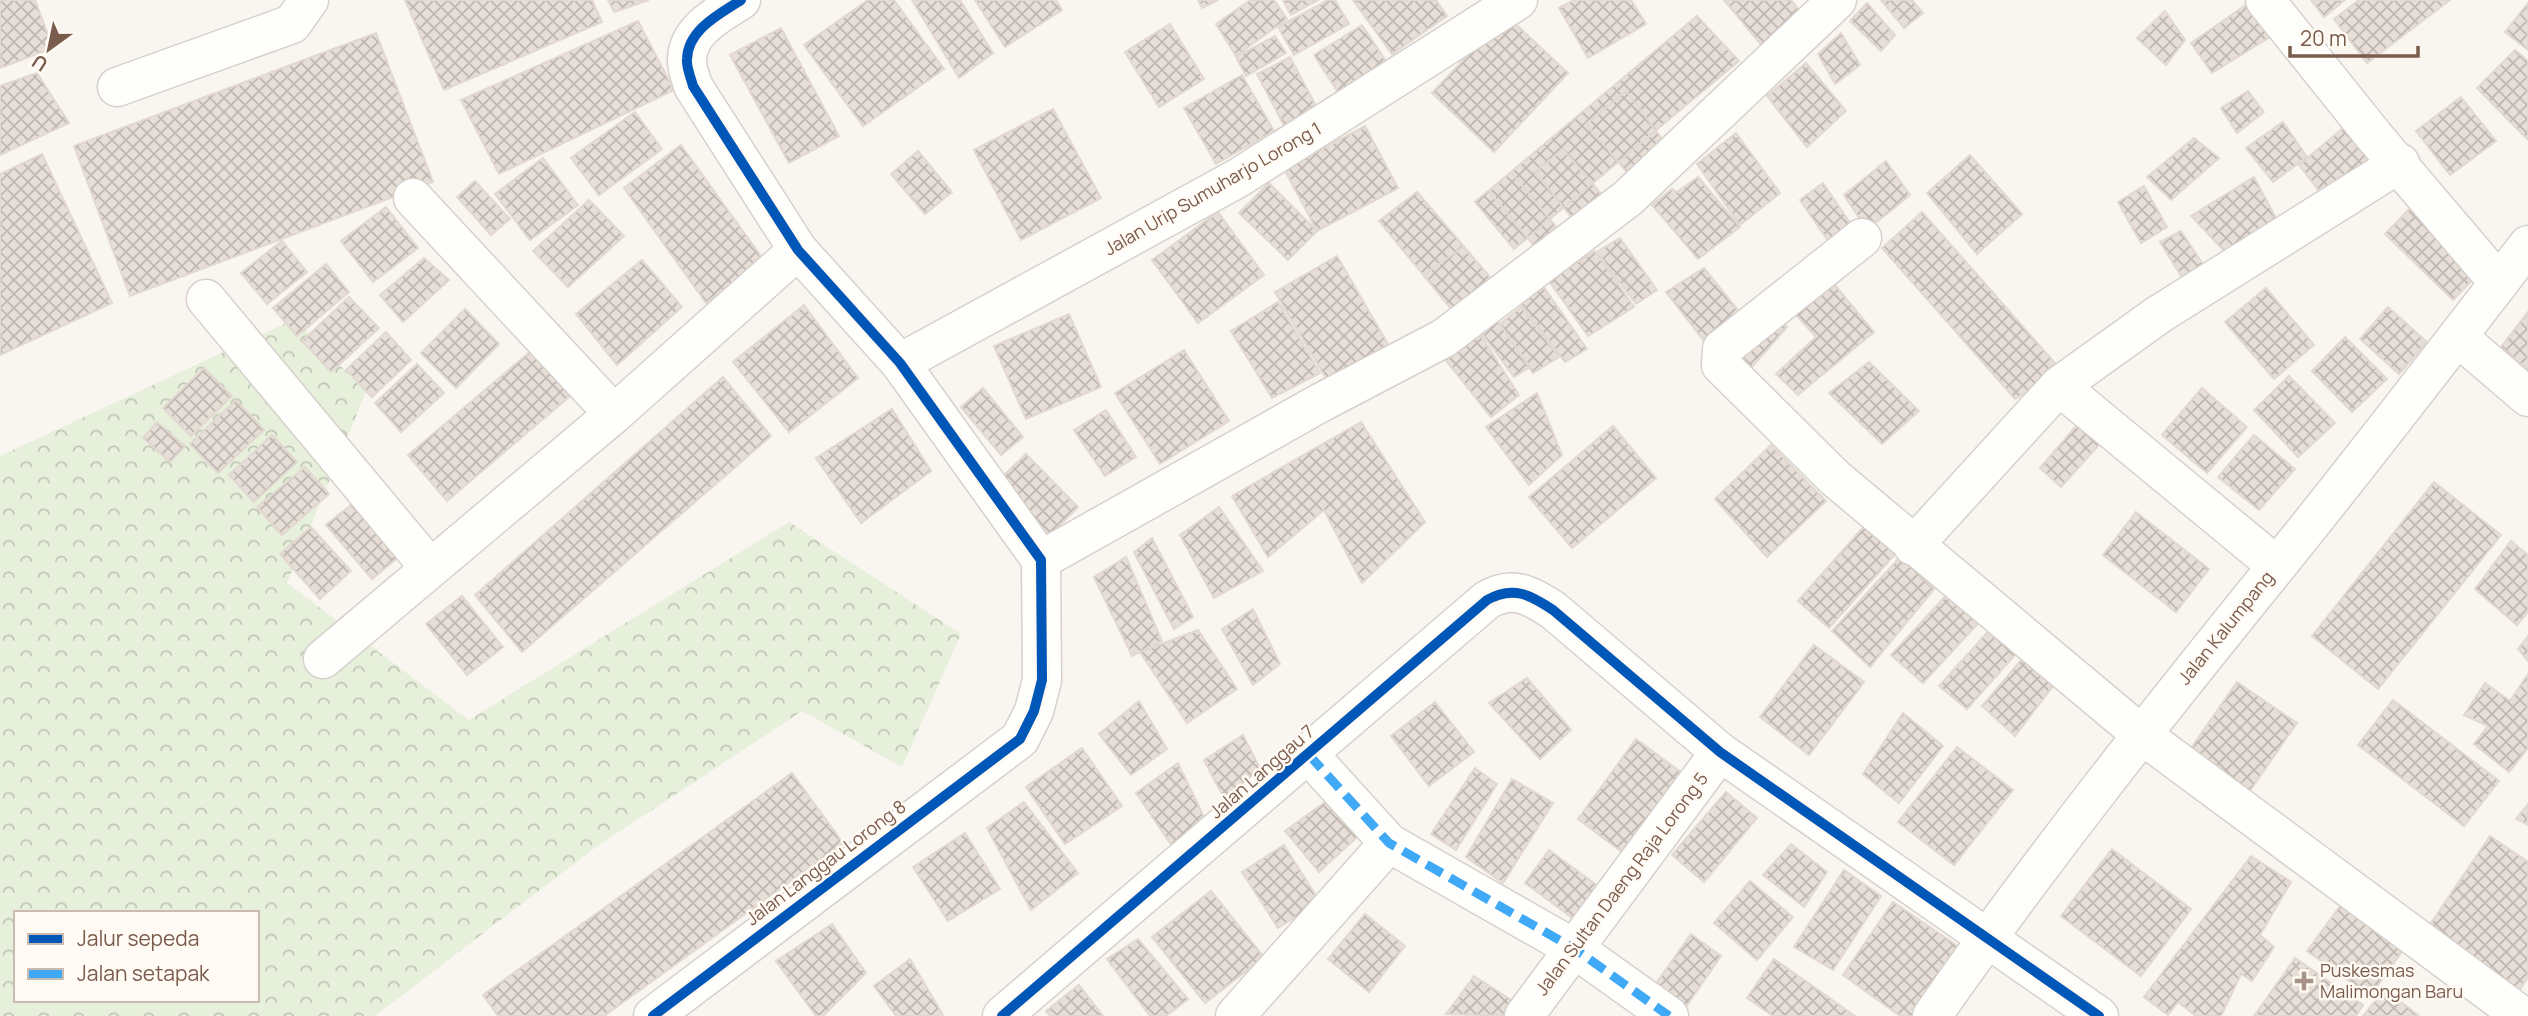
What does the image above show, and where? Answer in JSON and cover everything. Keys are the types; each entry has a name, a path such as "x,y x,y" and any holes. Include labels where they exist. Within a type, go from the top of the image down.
{"street":[{"path":"117,87 292,24 309,0"},
{"path":"741,0 703,26 692,42 687,59 693,86 798,250 900,363 1041,560 1320,403 1444,338 1628,198 1837,0"},
{"name":"Jalan Urip Sumuharjo Lorong 1","path":"900,363 1238,178 1518,0"},
{"path":"2265,0 2374,136 2400,163 2499,283"},
{"path":"1913,546 2059,386 2158,315 2400,163"},
{"path":"413,198 614,414"},
{"path":"1862,238 1722,349 1721,365 1835,478 2142,735 2522,1016"},
{"name":"Jalan Kalumpang","path":"1932,1016 1987,938 2142,735 2528,245"},
{"path":"323,659 614,414 798,250"},
{"path":"206,299 430,569"},
{"path":"2458,337 2528,397"},
{"path":"2059,386 2277,566"},
{"name":"Jalan Langgau Lorong 8","path":"653,1016 1020,739 1034,711 1042,680 1041,560"},
{"name":"Jalan Langgau 7","path":"1002,1016 1487,600 1499,593 1527,593 1553,610 1720,752 2099,1016"},
{"name":"Jalan Sultan Daeng Raja Lorong 5","path":"1524,1016 1720,752"},
{"path":"1309,755 1389,843 1575,949 1669,1016"},
{"path":"1243,1013 1389,843"}],"green space":[{"path":"295,319 366,392 287,583 469,720 789,522 961,634 902,767 802,711 596,847 375,1016 0,1016 0,456"}],"building":[{"path":"0,0 35,0 53,48 0,68"},
{"path":"405,0 592,0 602,22 444,90"},
{"path":"608,0 649,0 614,12"},
{"path":"868,0 894,0 944,69 863,126 804,45"},
{"path":"912,0 960,0 993,53 959,78"},
{"path":"975,0 1056,0 1062,10 1005,47"},
{"path":"1198,0 1218,0 1202,8"},
{"path":"1250,0 1274,0 1287,19 1236,56 1216,24"},
{"path":"1283,0 1318,0 1291,15"},
{"path":"1328,0 1335,0 1349,24 1294,55 1278,27"},
{"path":"1353,0 1436,0 1447,16 1392,54"},
{"path":"1574,0 1631,0 1646,24 1588,58 1559,8"},
{"path":"1724,0 1791,0 1803,15 1763,47"},
{"path":"1881,0 1912,0 1923,13 1904,28"},
{"path":"2253,0 2278,32 2212,73 2191,43"},
{"path":"2311,0 2345,0 2324,17"},
{"path":"2359,0 2450,0 2367,63 2334,19"},
{"path":"1867,3 1895,35 1881,51 1850,21"},
{"path":"2528,3 2528,50 2505,32"},
{"path":"2165,11 2185,40 2166,65 2137,38"},
{"path":"1506,15 1568,73 1494,152 1432,93"},
{"path":"1697,16 1739,61 1514,249 1475,202"},
{"path":"638,21 674,90 499,174 461,100"},
{"path":"1170,24 1204,79 1159,107 1125,52"},
{"path":"1362,25 1386,61 1338,92 1314,55"},
{"path":"781,28 839,136 789,163 730,55"},
{"path":"376,33 433,182 130,296 74,146"},
{"path":"1841,33 1860,65 1835,84 1818,54"},
{"path":"1275,36 1286,53 1246,76 1236,57"},
{"path":"2515,50 2528,61 2528,140 2477,88"},
{"path":"1290,57 1323,119 1289,135 1257,74"},
{"path":"1806,63 1846,111 1807,147 1767,96"},
{"path":"37,73 69,123 0,155 0,86"},
{"path":"1242,75 1274,131 1216,164 1184,108"},
{"path":"1626,91 1668,147 1630,176 1586,124"},
{"path":"2248,91 2264,112 2237,133 2221,108"},
{"path":"2461,97 2496,141 2450,175 2416,131"},
{"path":"1053,109 1101,198 1021,240 974,150"},
{"path":"635,112 662,149 599,195 571,158"},
{"path":"2283,122 2307,157 2273,182 2246,148"},
{"path":"2348,124 2376,163 2326,200 2299,165"},
{"path":"1365,126 1398,188 1317,231 1284,169"},
{"path":"1736,133 1780,193 1740,225 1697,164"},
{"path":"2194,138 2219,158 2171,200 2147,177"},
{"path":"681,145 763,259 706,303 624,188"},
{"path":"1563,149 1603,196 1572,218 1535,172"},
{"path":"918,151 952,192 925,214 891,174"},
{"path":"42,154 112,303 0,355 0,174"},
{"path":"1970,155 2022,214 1977,254 1927,193"},
{"path":"543,158 578,205 530,240 495,194"},
{"path":"1886,161 1910,195 1867,230 1844,195"},
{"path":"1511,172 1558,229 1534,246 1489,191"},
{"path":"1698,177 1740,227 1698,259 1652,205 1672,189 1677,192"},
{"path":"2254,177 2278,222 2227,254 2191,216"},
{"path":"475,181 510,219 491,235 457,197"},
{"path":"1269,183 1317,231 1288,260 1239,213"},
{"path":"1823,183 1861,239 1839,257 1800,200"},
{"path":"2144,186 2167,227 2141,243 2118,202"},
{"path":"1417,192 1497,285 1456,315 1379,221"},
{"path":"589,200 624,236 568,287 533,251"},
{"path":"2413,205 2481,271 2453,300 2385,234"},
{"path":"386,207 418,248 373,282 341,241"},
{"path":"1218,212 1264,275 1198,323 1152,260"},
{"path":"1922,212 2062,371 2015,399 1882,248"},
{"path":"2181,231 2208,272 2186,284 2160,242"},
{"path":"1620,238 1657,290 1636,304 1597,252"},
{"path":"282,241 307,272 267,304 241,273"},
{"path":"1463,247 1497,285 1456,315 1424,275"},
{"path":"1595,251 1634,307 1588,336 1549,281"},
{"path":"1337,256 1392,351 1327,380 1275,292"},
{"path":"424,258 449,280 403,322 380,295"},
{"path":"642,260 682,307 617,365 576,314"},
{"path":"326,264 349,292 297,336 273,308"},
{"path":"1704,268 1749,324 1711,350 1666,292"},
{"path":"1829,278 1874,332 1798,395 1776,374 1816,337 1788,306"},
{"path":"1541,283 1587,349 1565,362 1518,300"},
{"path":"2266,288 2314,345 2274,379 2225,322"},
{"path":"349,297 379,328 331,372 302,341"},
{"path":"1278,302 1320,373 1272,398 1231,331"},
{"path":"804,305 858,378 789,432 733,362"},
{"path":"1521,307 1559,357 1533,373 1500,324"},
{"path":"2388,307 2427,342 2399,374 2360,339"},
{"path":"1775,308 1787,327 1751,368 1731,344"},
{"path":"465,309 499,344 456,388 421,353"},
{"path":"2528,312 2528,370 2501,347"},
{"path":"1069,314 1101,387 1026,419 994,346"},
{"path":"1497,320 1530,367 1514,377 1480,331"},
{"path":"386,332 411,360 372,397 346,370"},
{"path":"1480,334 1519,395 1491,417 1444,358"},
{"path":"2345,337 2387,379 2352,412 2312,371"},
{"path":"538,345 569,397 447,501 408,455"},
{"path":"1184,350 1229,421 1160,464 1115,393"},
{"path":"1869,362 1919,411 1882,444 1829,393"},
{"path":"417,364 444,393 401,432 375,403"},
{"path":"204,368 232,396 191,436 163,408"},
{"path":"2289,376 2335,423 2298,457 2254,410"},
{"path":"723,377 771,436 522,652 475,595"},
{"path":"983,388 1023,437 1001,455 961,407"},
{"path":"2202,388 2247,427 2207,473 2162,435"},
{"path":"1537,393 1562,455 1529,485 1486,427"},
{"path":"236,400 264,430 218,473 190,444"},
{"path":"892,409 931,471 861,523 816,458"},
{"path":"1106,410 1136,457 1105,476 1074,430"},
{"path":"2083,418 2106,437 2061,487 2040,468"},
{"path":"157,422 185,446 170,462 143,438"},
{"path":"1361,422 1425,522 1362,583 1324,510 1268,557 1232,496"},
{"path":"1613,426 1656,478 1572,548 1529,497"},
{"path":"272,435 297,462 254,502 229,475"},
{"path":"2254,435 2295,469 2259,510 2218,477"},
{"path":"1771,445 1826,501 1767,557 1715,499"},
{"path":"1026,454 1078,507 1048,537 996,483"},
{"path":"305,467 329,494 282,535 257,507"},
{"path":"2434,482 2501,535 2378,689 2312,636"},
{"path":"363,495 407,550 372,579 326,525"},
{"path":"1219,507 1263,571 1214,598 1180,535"},
{"path":"2136,512 2209,569 2176,612 2103,555"},
{"path":"1866,524 1897,552 1829,628 1798,601"},
{"path":"311,527 351,571 320,599 280,554"},
{"path":"1152,538 1193,617 1174,629 1134,552"},
{"path":"2511,541 2528,555 2528,612 2517,625 2475,589"},
{"path":"1901,556 1934,589 1870,667 1832,631"},
{"path":"1126,557 1162,641 1132,656 1094,577"},
{"path":"1952,589 1983,618 1923,683 1891,655"},
{"path":"462,596 503,647 467,675 426,624"},
{"path":"1253,609 1280,664 1253,685 1222,629"},
{"path":"1995,624 2021,648 1967,709 1939,686"},
{"path":"1198,630 1237,689 1187,723 1140,652"},
{"path":"2528,636 2528,661 2518,649"},
{"path":"1814,645 1864,682 1809,755 1760,717"},
{"path":"2029,651 2060,677 2015,736 1982,706"},
{"path":"2528,674 2528,748 2509,772 2474,744 2488,726 2464,715 2485,683 2510,701"},
{"path":"1527,678 1571,730 1540,759 1489,703"},
{"path":"2237,682 2297,723 2247,795 2187,754"},
{"path":"2393,700 2499,781 2464,826 2358,745"},
{"path":"1139,701 1167,749 1131,775 1099,734"},
{"path":"1435,702 1474,752 1429,786 1391,736"},
{"path":"1903,713 1943,746 1899,803 1863,774"},
{"path":"1243,735 1261,770 1225,800 1204,760"},
{"path":"1636,739 1693,781 1634,861 1578,819"},
{"path":"1957,747 2013,790 1954,865 1898,822"},
{"path":"1082,748 1122,806 1065,844 1026,787"},
{"path":"1178,763 1204,817 1172,846 1136,793"},
{"path":"1475,768 1497,784 1456,850 1431,834"},
{"path":"792,773 843,843 604,1016 498,1016 483,995"},
{"path":"1512,779 1553,803 1503,883 1466,857"},
{"path":"1726,792 1757,818 1704,882 1672,855"},
{"path":"1336,794 1366,829 1319,872 1285,831"},
{"path":"1024,802 1078,873 1031,910 987,828"},
{"path":"2528,804 2528,825 2516,819"},
{"path":"965,833 1000,889 948,921 913,867"},
{"path":"2490,836 2528,862 2528,977 2519,991 2427,929"},
{"path":"1791,844 1827,872 1804,907 1763,875"},
{"path":"1284,845 1320,902 1278,928 1242,872"},
{"path":"2112,849 2191,909 2141,976 2061,916"},
{"path":"1549,850 1602,889 1578,922 1525,883"},
{"path":"2251,856 2291,882 2260,935 2274,947 2252,981 2241,974 2221,1016 2196,1016 2178,1002 2168,1015 2144,997"},
{"path":"1844,870 1881,896 1833,970 1794,947"},
{"path":"1750,881 1793,917 1757,960 1714,923"},
{"path":"1211,891 1264,957 1205,1003 1152,937"},
{"path":"2349,894 2411,939 2370,996 2307,951"},
{"path":"1893,902 1962,949 1913,1016 1900,1016 1843,975"},
{"path":"1365,914 1405,946 1369,992 1328,959"},
{"path":"832,924 866,973 823,1016 816,1016 776,961"},
{"path":"1691,934 1721,956 1681,1014 1650,992"},
{"path":"1138,939 1188,999 1166,1016 1150,1016 1107,959"},
{"name":"Puskesmas Malimongan Baru","path":"2295,958 2363,1005 2356,1016 2254,1016"},
{"path":"910,959 942,1016 896,1016 874,986"},
{"path":"1774,959 1855,1016 1773,1016 1747,998"},
{"path":"1474,976 1519,1005 1511,1016 1446,1014"},
{"path":"1079,985 1103,1016 1050,1016 1046,1011"},
{"path":"2385,989 2419,1016 2363,1016"}],"marked path":[{"path":"1309,755 1389,843 1575,949 1669,1016"}],"cycle path":[{"path":"653,1016 1020,739 1034,711 1042,680 1041,560 900,363 798,250 693,86 687,62 693,39 706,24 741,0"},
{"path":"1002,1016 1487,600 1505,593 1529,596 1553,610 1720,752 2099,1016"}],"place":[{"name":"Puskesmas Malimongan Baru","path":"2304,981"}]}
